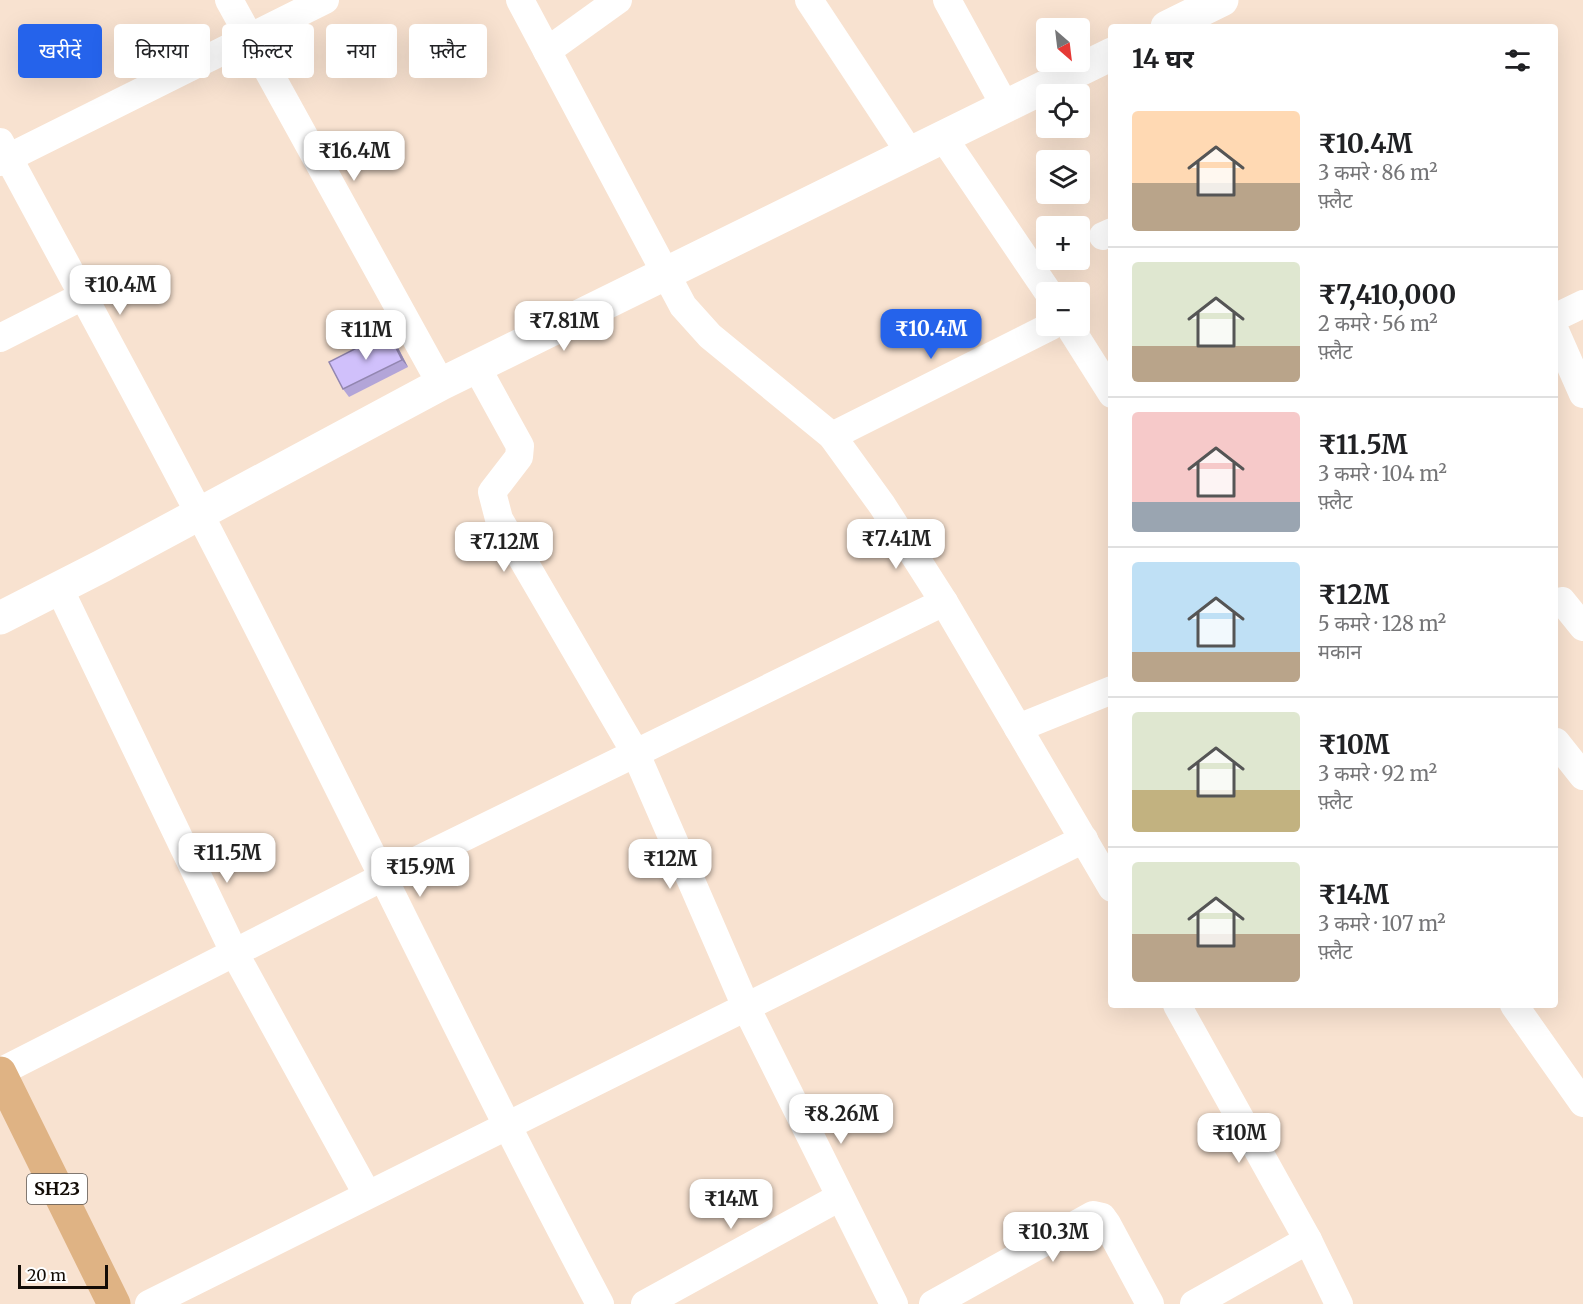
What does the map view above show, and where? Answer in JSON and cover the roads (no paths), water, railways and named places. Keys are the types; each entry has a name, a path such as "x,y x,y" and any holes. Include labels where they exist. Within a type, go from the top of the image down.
{"main road":[{"name":"SH23","path":"0,1073 114,1304"}],"street":[{"path":"229,0 241,24"},
{"path":"278,24 325,0"},
{"path":"519,0 683,306 710,336 832,436 882,505 944,602 1108,881"},
{"path":"547,51 618,0"},
{"path":"809,0 910,153"},
{"path":"947,0 1005,106"},
{"path":"1177,24 1222,0"},
{"path":"222,51 3,154 83,296 199,512 383,877 505,1126 600,1304"},
{"path":"0,618 476,366 1108,56"},
{"path":"270,78 441,384"},
{"path":"943,137 1041,282"},
{"path":"0,338 83,296"},
{"path":"1558,316 1583,304"},
{"path":"832,436 1036,334"},
{"path":"1075,336 1108,388"},
{"path":"1558,338 1583,394"},
{"path":"476,366 520,446 519,457 492,492 493,506 636,754 746,1007 894,1304"},
{"path":"59,588 234,952 366,1194"},
{"path":"1567,598 1583,627"},
{"path":"0,1073 383,877 944,602"},
{"path":"1018,728 1108,692"},
{"path":"1558,745 1583,776"},
{"path":"149,1304 366,1194 1084,839"},
{"path":"1179,1008 1308,1240 1339,1304"},
{"path":"1516,1008 1583,1102"},
{"path":"645,1304 840,1197"},
{"path":"933,1304 1093,1215 1102,1218 1107,1224 1150,1304"},
{"path":"1194,1304 1308,1240"}]}
